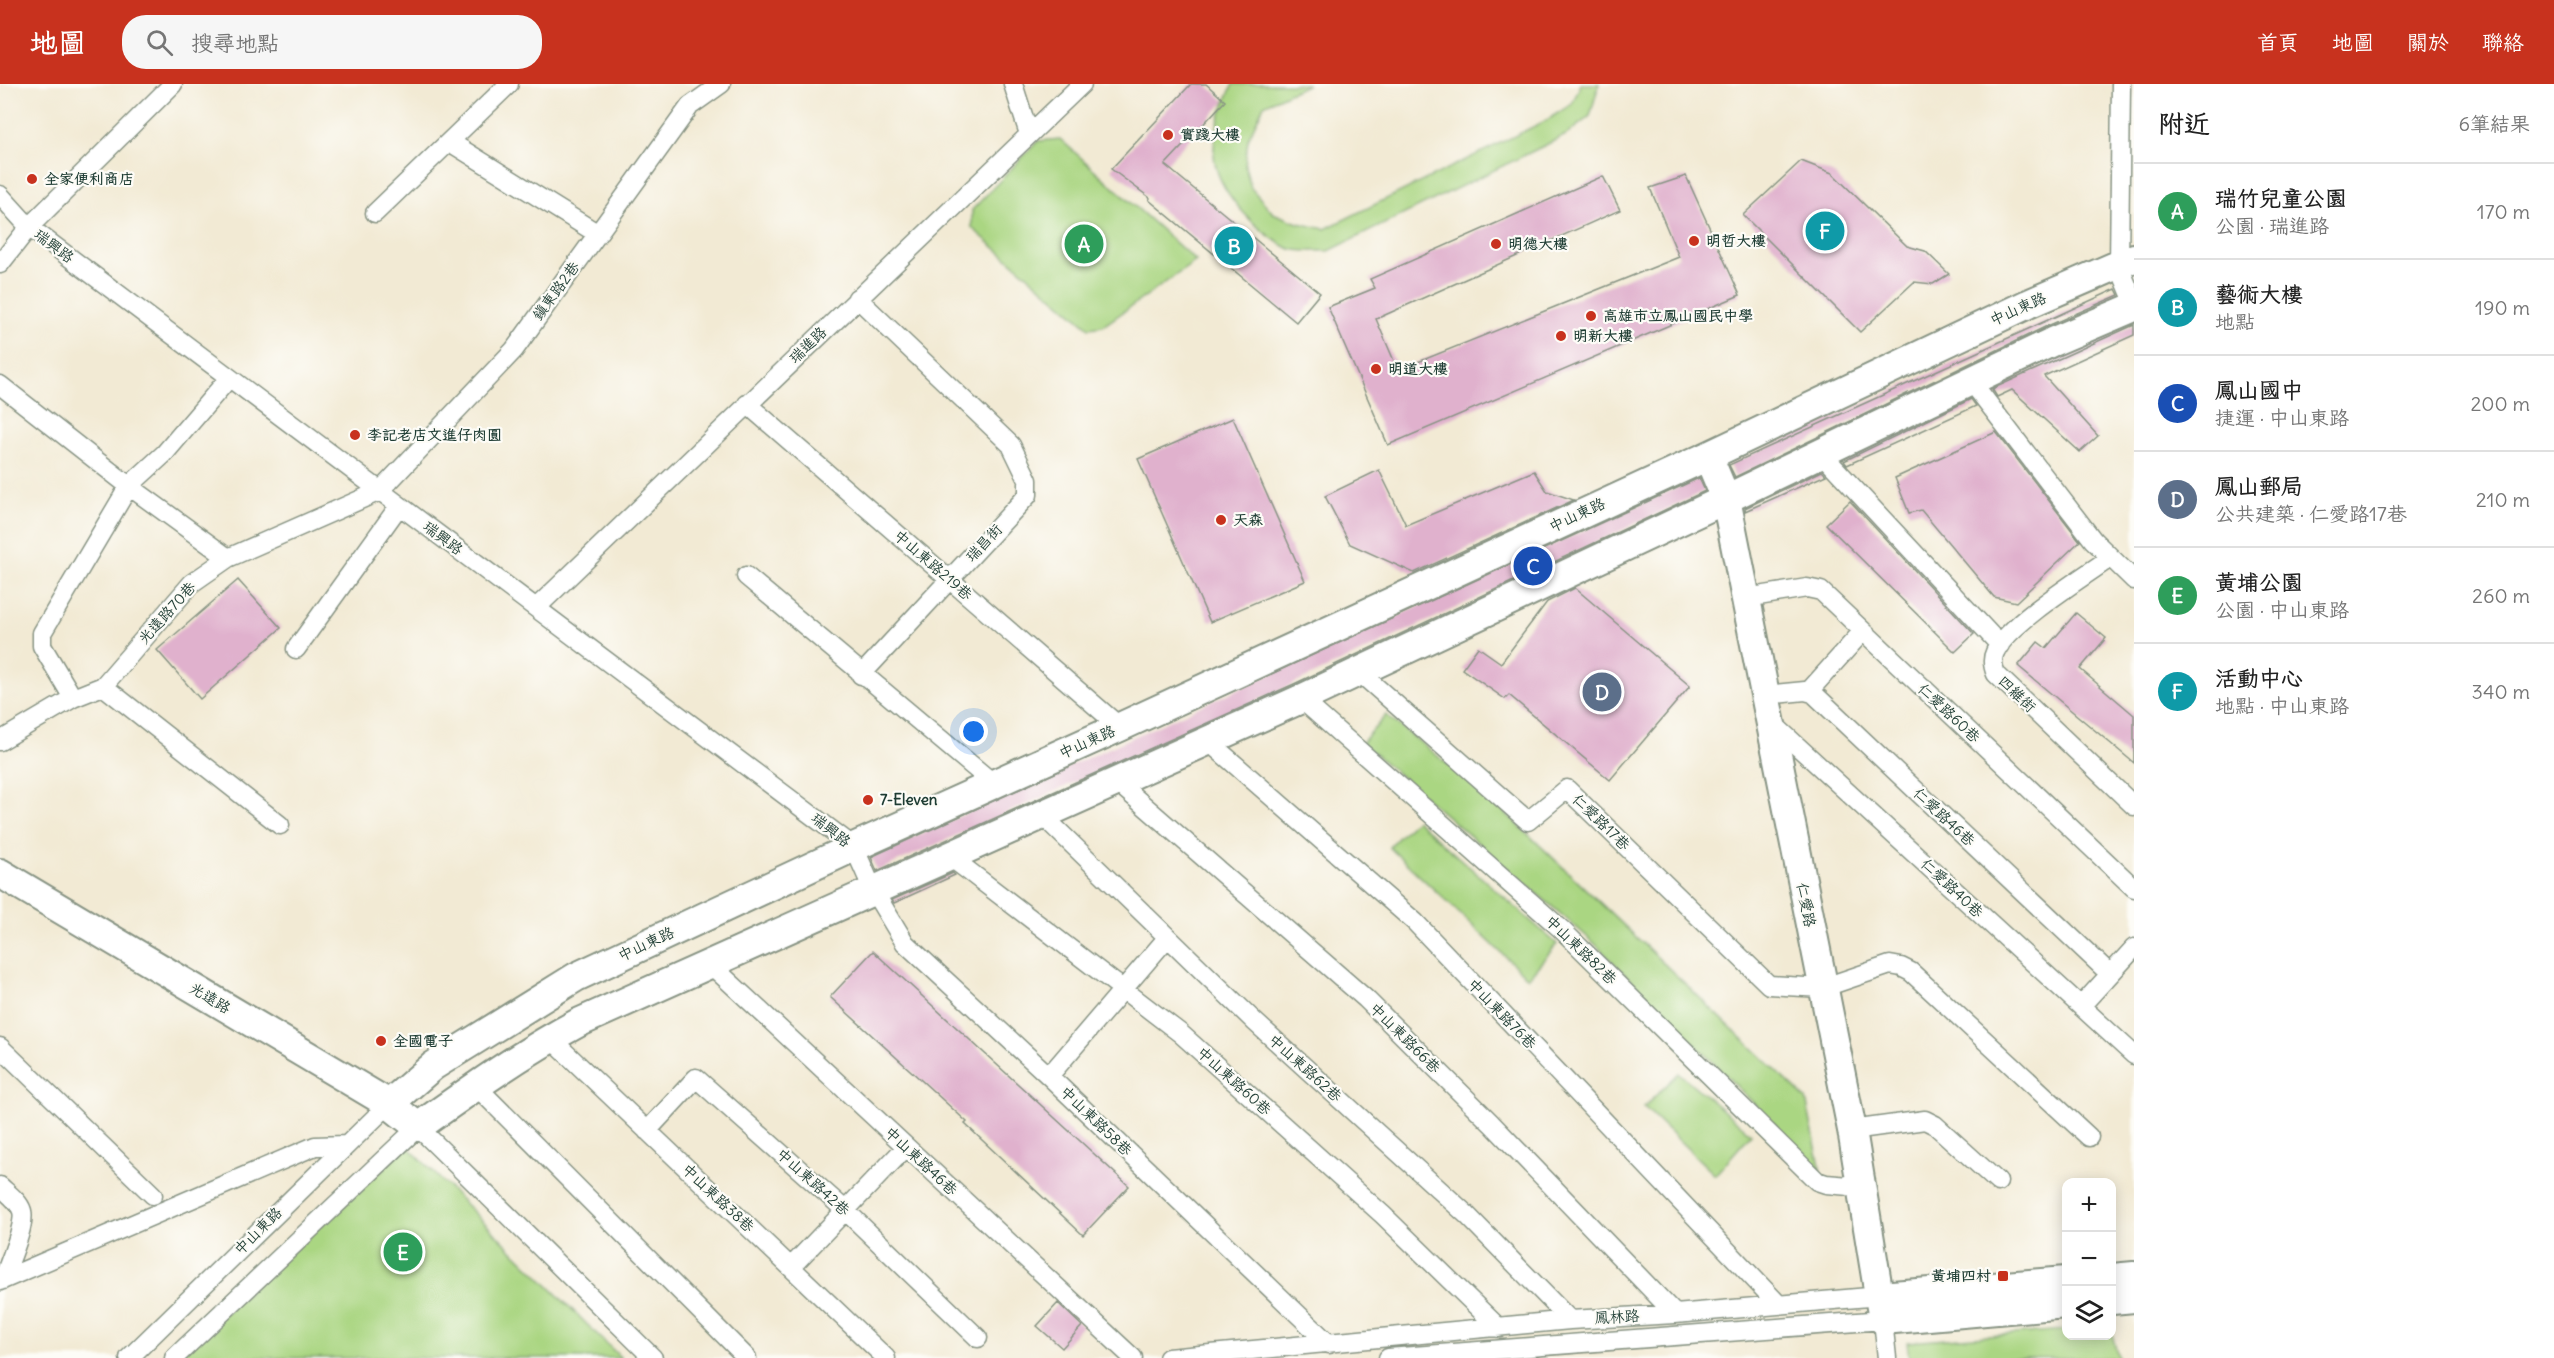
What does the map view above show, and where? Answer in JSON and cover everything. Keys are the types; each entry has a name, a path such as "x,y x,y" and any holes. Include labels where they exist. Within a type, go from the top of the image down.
{"main road":[{"name":"中山東路","path":"389,1104 433,1066 576,977 854,847 1708,456 2028,304 2126,262"},
{"path":"418,1127 476,1086 550,1038 578,1023 1301,699 1726,500 1820,452 2052,342 2134,307"},
{"name":"仁愛路","path":"1708,456 1726,500 1852,1130 1882,1308"},
{"name":"光遠路","path":"0,873 389,1104 418,1127"},
{"path":"2116,1278 2134,1276"},
{"name":"鳳林路","path":"1882,1308 2062,1282"},
{"path":"2116,1300 2134,1298"},
{"name":"鳳林路","path":"1882,1308 2062,1304"}],"street":[{"path":"0,264 29,227 173,84"},
{"path":"375,213 509,84"},
{"name":"鎮東路2巷","path":"380,491 514,350 690,106 721,84"},
{"path":"1013,84 1029,134"},
{"name":"瑞進路","path":"536,608 1082,84"},
{"path":"2121,84 2126,262 2134,302"},
{"path":"450,141 598,234"},
{"name":"瑞興路","path":"0,195 29,227 854,847 873,890"},
{"name":"瑞昌街","path":"857,298 1011,445 1028,480 1028,495 861,675"},
{"path":"73,698 42,646 42,633 129,486 164,454 230,378"},
{"path":"1971,381 2093,540 2134,580"},
{"path":"0,385 129,486 228,558"},
{"name":"中山東路219巷","path":"747,404 1120,727"},
{"path":"1820,452 2000,645 2022,621 2110,558"},
{"name":"光遠路70巷","path":"0,741 73,698 103,686 192,583 228,558 380,491"},
{"path":"296,649 399,506"},
{"path":"746,576 861,675 994,784"},
{"name":"仁愛路60巷","path":"1746,598 1815,588 1821,591 2134,888"},
{"path":"1768,708 1809,691 1863,631"},
{"name":"四維街","path":"2000,645 1995,651 1992,663 1996,674 2134,806"},
{"name":"仁愛路17巷","path":"1359,672 1528,821 1567,789 1769,985 1822,988"},
{"path":"103,686 280,825"},
{"name":"仁愛路46巷","path":"1809,691 2110,974"},
{"name":"中山東路82巷","path":"1301,699 1561,929 1817,1181 1861,1187"},
{"name":"仁愛路40巷","path":"1768,708 2134,1055"},
{"name":"中山東路76巷","path":"1208,741 1415,922 1779,1305"},
{"name":"中山東路66巷","path":"1117,782 1366,999 1491,1123 1675,1314"},
{"name":"中山東路62巷","path":"1041,814 1255,1022 1467,1215 1570,1320"},
{"name":"中山東路60巷","path":"949,856 1180,1033 1383,1215 1499,1328"},
{"name":"中山東路58巷","path":"873,890 905,943 1049,1076 1329,1344"},
{"path":"1049,1076 1167,938"},
{"path":"2080,1006 2134,948"},
{"name":"中山東路46巷","path":"710,964 1133,1358"},
{"path":"1822,988 1890,965 1911,972 2089,1137"},
{"name":"中山東路38巷","path":"550,1038 886,1358"},
{"path":"0,1047 153,1196"},
{"name":"中山東路42巷","path":"647,1131 696,1078 845,1210 978,1338"},
{"path":"476,1086 747,1358"},
{"name":"中山東路","path":"129,1358 389,1104"},
{"path":"1852,1130 1925,1120 1935,1125 1998,1182"},
{"path":"174,1358 418,1127 654,1358"},
{"path":"2,1281 315,1146 345,1145"},
{"path":"791,1267 906,1147"},
{"path":"0,1186 19,1204 23,1212 22,1223 2,1281"},
{"name":"鳳林路","path":"1168,1358 1570,1320 1779,1305 1882,1308"},
{"name":"鳳林路","path":"1388,1358 1882,1308"},
{"name":"仁愛路","path":"1882,1308 1887,1358"}],"green space":[{"path":"1233,84 1308,84 1264,105 1248,139 1245,166 1251,188 1273,213 1298,223 1325,229 1547,120 1572,104 1581,84 1599,84 1590,116 1566,135 1329,251 1308,251 1288,248 1264,232 1240,208 1222,182 1216,168 1215,136 1222,109"},
{"path":"1060,139 1196,261 1103,326 1089,328 972,228 972,210 1038,141"},
{"path":"1386,715 1489,797 1806,1099 1821,1171 1592,941 1362,743"},
{"path":"1416,820 1557,944 1528,978 1389,847"},
{"path":"1679,1073 1751,1134 1715,1175 1644,1107"},
{"path":"407,1146 621,1358 176,1358"},
{"path":"2062,1330 2062,1340 2114,1340 2118,1358 1909,1358 1907,1342"}],"building":[{"path":"1191,84 1206,84 1225,101 1165,165 1320,293 1296,322 1149,200 1150,198 1111,169"},
{"path":"1801,161 1832,173 1907,246 1925,251 1949,274 1933,284 1914,282 1860,332 1743,215"},
{"path":"1603,176 1620,210 1376,319 1398,370 1679,257 1650,188 1686,176 1740,295 1388,445 1328,307 1375,288 1370,279"},
{"path":"2116,289 2119,295 2045,327 1735,477 1729,465"},
{"path":"2134,325 2134,335 2044,376 2098,436 2080,452 2012,390 1997,397 1992,389"},
{"path":"1971,399 1976,406 1847,465 1844,461"},
{"name":"天森","path":"1233,418 1305,581 1210,622 1138,459"},
{"path":"1996,432 2080,541 2016,602 1994,597 1921,510 1909,513 1895,478"},
{"path":"1379,470 1406,525 1534,471 1547,491 1574,500 1414,573 1350,544 1325,496"},
{"path":"1822,471 1826,475 1745,511 1745,508"},
{"path":"1699,478 1705,491 1294,684 877,871 871,857"},
{"path":"1850,501 1974,634 1955,652 1826,524"},
{"path":"238,580 281,628 200,699 157,650"},
{"path":"1575,588 1690,686 1610,780 1509,695 1505,699 1462,669 1478,647 1501,663 1547,602"},
{"path":"2076,613 2106,638 2080,669 2134,715 2134,763 2018,666 2038,642 2046,648"},
{"path":"953,873 955,875 894,903 892,900"},
{"path":"873,951 1129,1186 1083,1235 965,1124 967,1122 830,997"},
{"path":"1058,1303 1082,1326 1062,1348 1037,1326"}],"place":[{"name":"實踐大樓","path":"1168,135"},
{"name":"全家便利商店","path":"32,179"},
{"name":"活動中心","path":"1825,231"},
{"name":"明哲大樓","path":"1694,241"},
{"name":"瑞竹兒童公園","path":"1084,244"},
{"name":"明德大樓","path":"1496,244"},
{"name":"藝術大樓","path":"1234,246"},
{"name":"高雄市立鳳山國民中學","path":"1591,316"},
{"name":"明新大樓","path":"1561,336"},
{"name":"明道大樓","path":"1376,369"},
{"name":"李記老店文進仔肉圓","path":"355,435"},
{"name":"天森","path":"1221,520"},
{"name":"鳳山國中","path":"1533,566"},
{"name":"鳳山郵局","path":"1602,692"},
{"name":"7-Eleven","path":"868,800"},
{"name":"全國電子","path":"381,1041"},
{"name":"黃埔公園","path":"403,1252"},
{"name":"黃埔四村","path":"2003,1276"}]}
